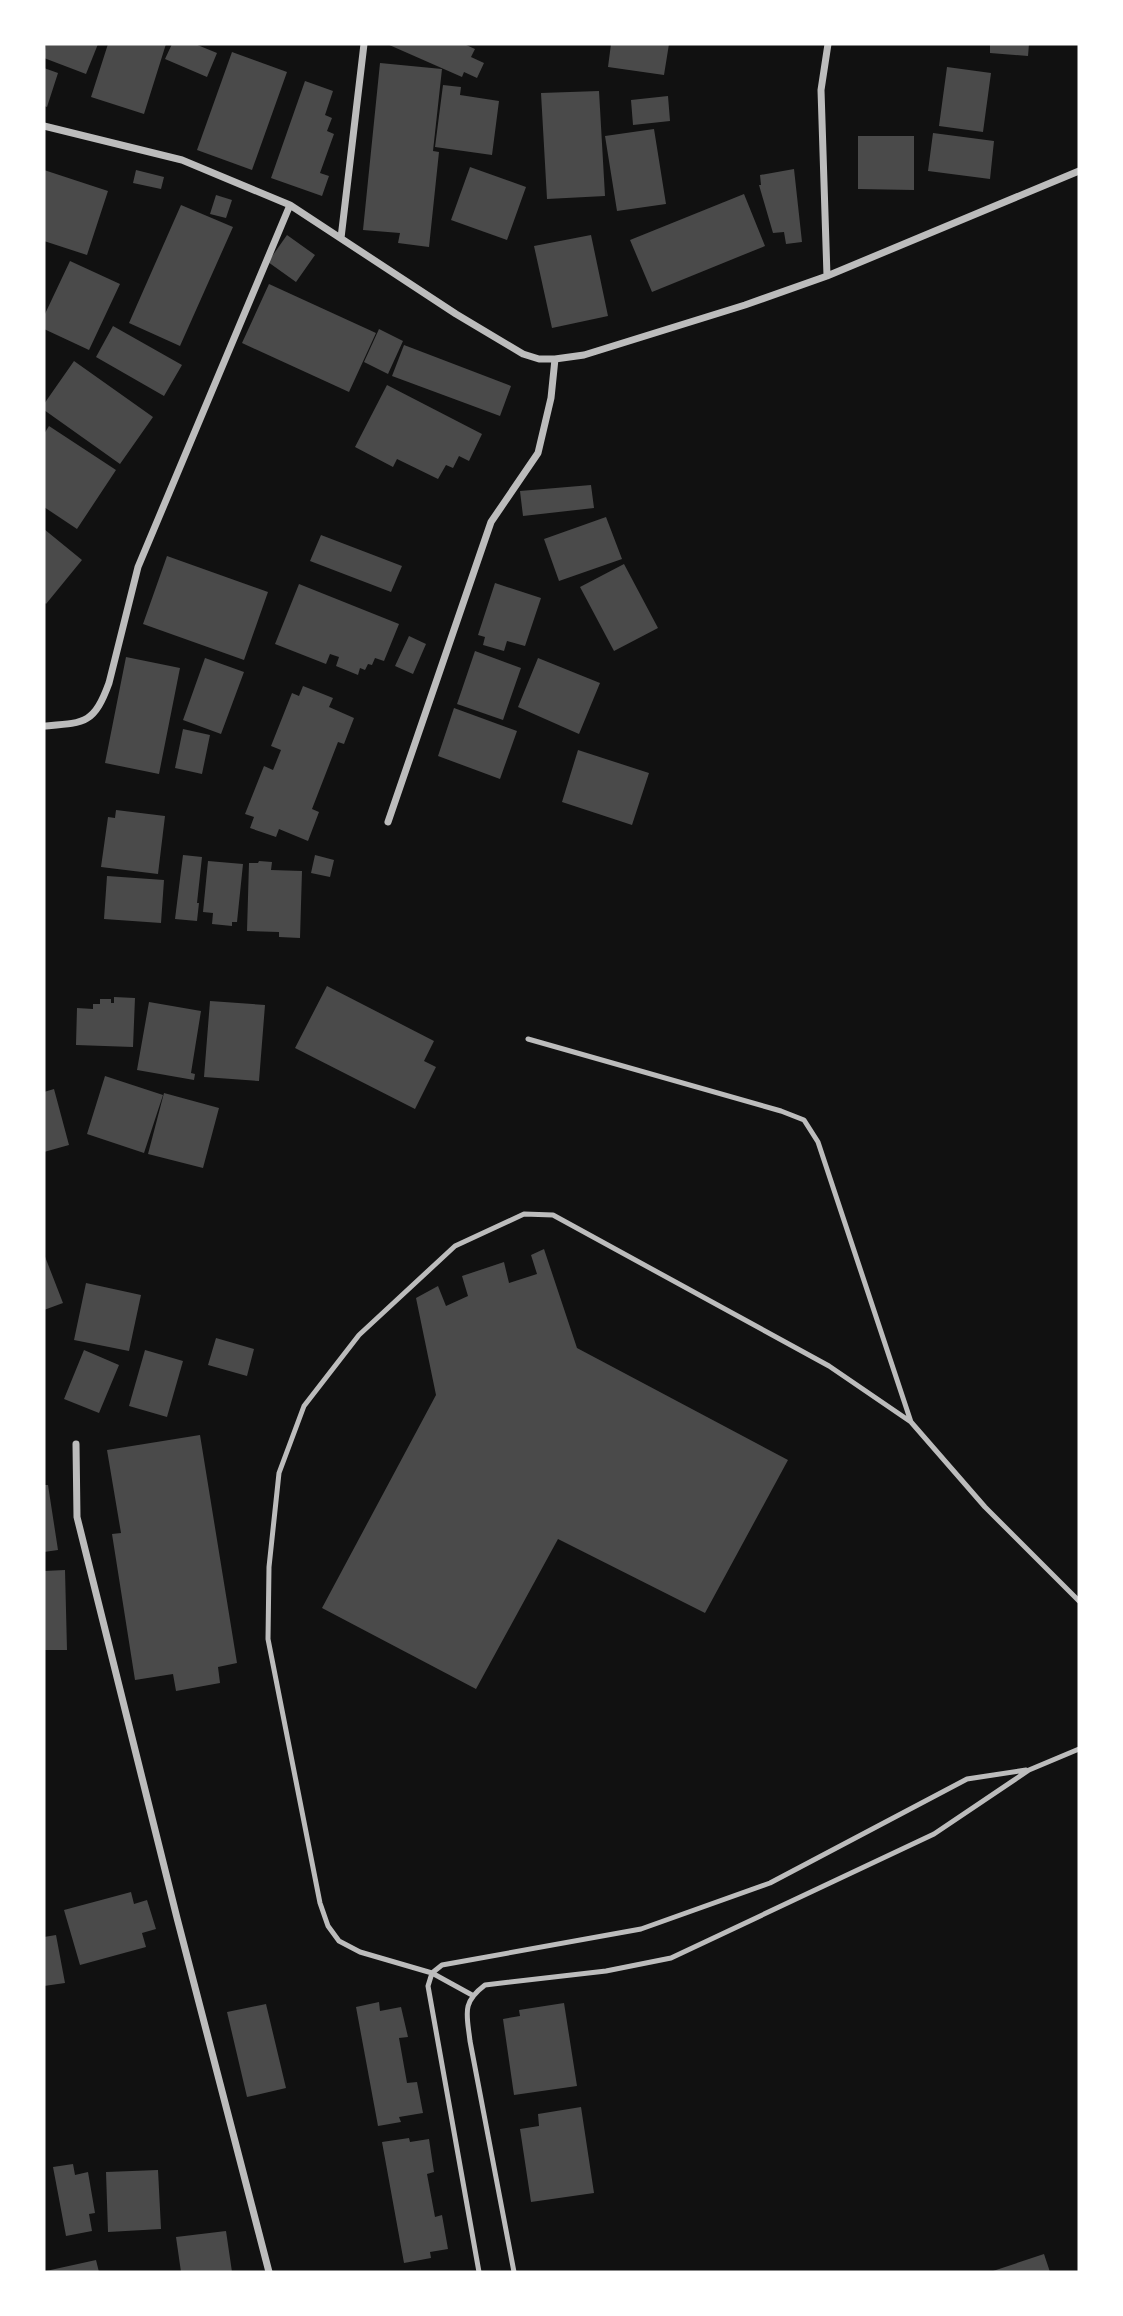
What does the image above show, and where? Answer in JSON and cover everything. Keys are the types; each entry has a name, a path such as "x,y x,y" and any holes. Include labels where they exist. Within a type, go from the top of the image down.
{"street":[{"path":"341,238 364,44"},
{"path":"827,276 821,90 828,44"},
{"path":"44,126 182,160 290,205 456,314 523,354 539,359 584,355 745,305 827,276 1079,171"},
{"path":"44,726 80,722 93,716 103,700 138,568 290,205"},
{"path":"388,822 491,522 538,453 551,398 555,359"},
{"path":"76,1444 77,1517 269,2272"}],"lane":[{"path":"528,1039 781,1111 804,1121 818,1142 911,1422"},
{"path":"472,1995 432,1973 360,1952 339,1941 328,1926 320,1903 268,1639 269,1567 279,1472 304,1405 359,1335 455,1246 524,1214 553,1215 829,1366 911,1422 985,1507 1079,1601"},
{"path":"514,2272 470,2041 466,2011 472,1995 485,1985 606,1971 671,1958 934,1834 1029,1770 1079,1749"},
{"path":"479,2272 428,1986 432,1973 442,1965 480,1957 641,1929 770,1883 967,1779 1029,1770"}],"building":[{"path":"46,44 98,44 86,74 44,58"},
{"path":"108,44 166,44 144,114 91,97"},
{"path":"172,44 195,44 217,53 207,77 165,59"},
{"path":"387,44 464,44 475,49 471,57 484,63 477,78 464,72 462,77"},
{"path":"611,44 669,44 664,75 608,67"},
{"path":"990,44 1029,44 1028,56 990,53"},
{"path":"232,52 287,72 252,170 197,150"},
{"path":"380,63 442,69 433,151 439,152 429,247 398,243 400,233 363,230"},
{"path":"947,67 991,73 983,132 939,126"},
{"path":"44,68 58,73 47,107 44,106"},
{"path":"305,81 333,91 325,115 332,118 327,131 334,134 320,173 329,176 322,196 271,178"},
{"path":"443,85 461,87 460,95 499,101 492,155 435,147"},
{"path":"599,91 605,196 547,199 541,93"},
{"path":"668,96 670,121 633,125 631,100"},
{"path":"654,129 666,204 617,211 605,136"},
{"path":"933,133 994,141 990,179 928,171"},
{"path":"858,136 914,136 914,190 858,189"},
{"path":"470,167 526,187 507,240 451,220"},
{"path":"794,169 802,242 786,244 784,232 773,233 759,185 760,175"},
{"path":"44,170 108,191 87,255 44,241"},
{"path":"136,170 164,177 161,189 133,183"},
{"path":"744,194 765,246 652,292 630,240"},
{"path":"216,195 232,200 226,218 210,214"},
{"path":"181,205 233,227 180,346 129,323"},
{"path":"287,235 315,255 296,282 268,262"},
{"path":"591,235 608,316 552,328 534,246"},
{"path":"70,261 120,284 89,350 44,329 44,316"},
{"path":"269,284 376,333 349,392 242,343"},
{"path":"113,326 182,365 164,396 96,357"},
{"path":"379,329 403,341 388,374 364,362"},
{"path":"404,345 511,386 500,416 392,376"},
{"path":"74,361 153,417 120,464 44,410 44,404"},
{"path":"387,385 482,434 469,461 459,456 453,468 446,465 438,479 397,459 393,467 355,447"},
{"path":"49,426 116,470 77,529 44,507 44,434"},
{"path":"591,485 594,508 523,516 520,491"},
{"path":"606,517 622,559 559,581 544,539"},
{"path":"44,529 82,560 46,604 44,602"},
{"path":"321,535 402,566 391,592 310,561"},
{"path":"167,556 268,592 244,660 143,624"},
{"path":"624,564 658,628 614,651 580,587"},
{"path":"495,583 541,598 525,646 507,641 504,651 483,645 485,637 478,635"},
{"path":"299,584 399,624 384,661 375,658 372,665 368,664 365,670 360,668 358,675 336,666 339,657 330,654 326,664 275,644"},
{"path":"409,636 426,644 413,674 395,666"},
{"path":"475,651 521,668 503,720 457,704"},
{"path":"126,657 180,668 159,774 105,763"},
{"path":"205,658 244,672 221,734 183,720"},
{"path":"538,658 600,683 579,734 518,707"},
{"path":"303,686 333,698 329,707 354,718 344,744 338,742 312,809 319,812 308,841 279,829 276,837 250,828 254,817 245,814 264,766 273,770 281,750 271,746 292,693 299,696"},
{"path":"454,708 517,731 500,779 438,756"},
{"path":"183,729 210,735 202,774 175,768"},
{"path":"578,750 649,773 632,825 562,802"},
{"path":"116,810 165,816 158,874 101,867 108,817 115,818"},
{"path":"183,855 202,857 197,921 175,919"},
{"path":"315,855 334,860 330,877 311,873"},
{"path":"208,861 243,864 237,922 232,922 232,926 212,924 213,913 203,912"},
{"path":"272,862 271,870 302,871 300,938 279,937 279,932 247,931 249,863"},
{"path":"107,876 164,880 161,923 104,919"},
{"path":"327,986 434,1041 424,1061 436,1067 415,1109 295,1048"},
{"path":"114,997 135,998 133,1047 76,1045 77,1008 93,1009 93,1004 100,1004 100,999 111,999 111,1003 114,1003"},
{"path":"210,1001 265,1005 259,1081 204,1077"},
{"path":"149,1002 201,1011 191,1073 195,1074 194,1080 137,1070"},
{"path":"105,1076 163,1095 144,1153 87,1134"},
{"path":"54,1089 69,1145 44,1152 44,1092"},
{"path":"164,1093 219,1108 203,1168 148,1154"},
{"path":"544,1249 577,1348 788,1460 705,1613 558,1539 476,1689 322,1608 436,1395 416,1298 438,1286 446,1306 468,1296 462,1276 504,1262 509,1283 537,1274 531,1255"},
{"path":"44,1254 63,1303 44,1310"},
{"path":"86,1283 141,1295 129,1351 74,1340"},
{"path":"216,1338 254,1349 247,1376 208,1365"},
{"path":"84,1350 119,1365 99,1413 64,1399"},
{"path":"145,1350 183,1361 167,1417 129,1406"},
{"path":"200,1435 237,1663 218,1667 220,1683 176,1691 173,1674 135,1680 112,1534 121,1533 107,1450"},
{"path":"44,1485 48,1485 58,1550 44,1552"},
{"path":"65,1570 67,1650 44,1650 44,1571"},
{"path":"131,1892 134,1904 147,1900 156,1929 142,1933 146,1947 80,1965 64,1910"},
{"path":"56,1935 65,1983 44,1986 44,1937"},
{"path":"379,2002 380,2011 401,2007 408,2037 399,2038 407,2083 417,2082 423,2113 399,2117 401,2122 378,2126 356,2007"},
{"path":"564,2003 577,2086 514,2095 503,2019 520,2016 519,2010"},
{"path":"266,2004 286,2088 247,2097 227,2012"},
{"path":"581,2107 594,2193 531,2202 520,2129 539,2126 538,2114"},
{"path":"409,2138 410,2142 429,2139 434,2172 427,2174 435,2217 442,2215 448,2249 430,2252 431,2258 404,2263 382,2142"},
{"path":"73,2164 75,2175 88,2172 95,2213 89,2214 92,2231 66,2236 53,2167"},
{"path":"158,2170 161,2229 108,2232 106,2172"},
{"path":"226,2231 232,2272 181,2272 176,2237"},
{"path":"1044,2254 1050,2272 990,2272"},
{"path":"96,2260 99,2272 46,2272 46,2271"}]}
